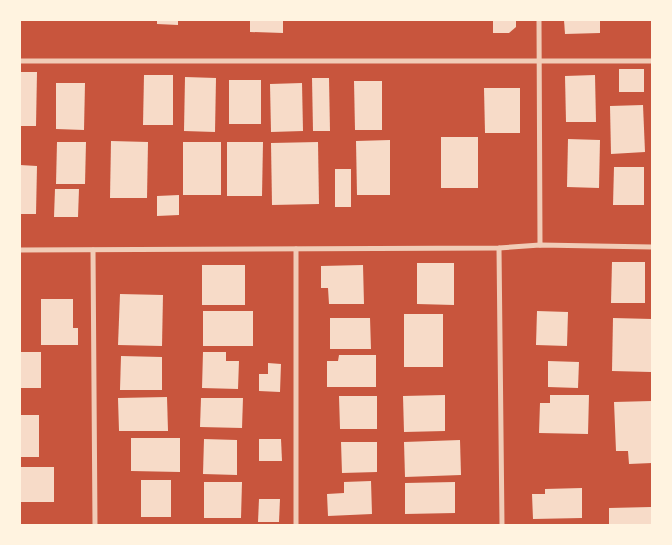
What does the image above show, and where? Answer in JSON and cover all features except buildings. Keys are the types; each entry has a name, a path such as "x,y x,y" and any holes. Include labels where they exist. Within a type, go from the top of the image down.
{"street":[{"path":"539,20 540,245"},
{"path":"20,61 652,60"},
{"path":"20,250 499,248 540,245 652,247"},
{"path":"499,248 502,525"},
{"path":"296,249 296,525"},
{"path":"94,250 95,525"}]}
